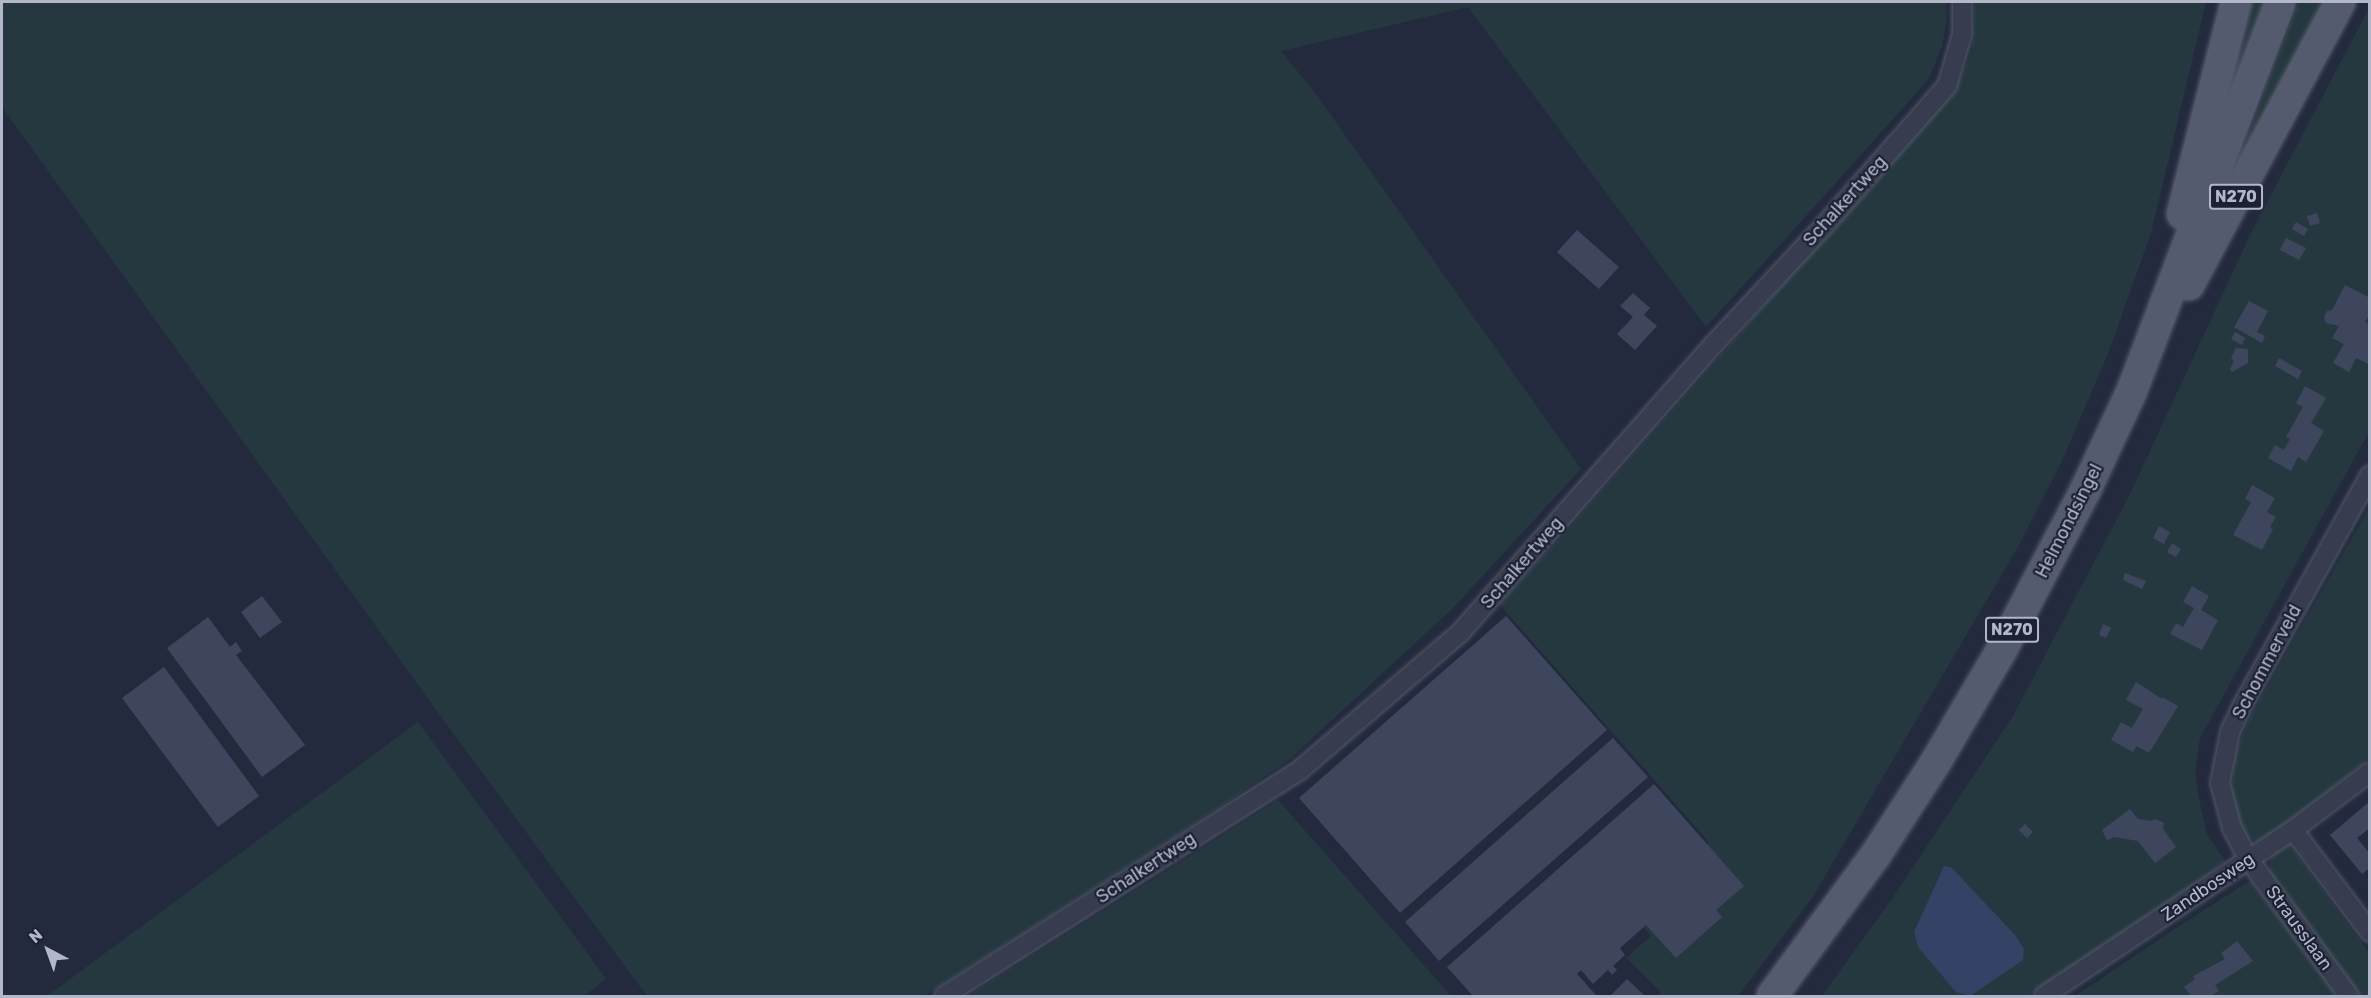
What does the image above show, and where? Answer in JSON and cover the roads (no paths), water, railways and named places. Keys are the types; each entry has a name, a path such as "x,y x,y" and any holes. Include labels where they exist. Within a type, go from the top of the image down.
{"main road":[{"name":"N270","path":"2181,262 2182,214 2236,2"},
{"name":"Helmondsingel","path":"1772,996 1875,856 1937,759 2001,651 2085,491 2132,393 2280,2"},
{"name":"N270","path":"2132,393 2340,2"}],"street":[{"name":"Schalkertweg","path":"944,996 1300,770 1460,633 1714,344 1823,227 1947,86 1962,35 1962,2"},
{"name":"Schommerveld","path":"2249,860 2232,828 2220,783 2230,732 2368,479"},
{"name":"Zandbosweg","path":"2044,996 2293,830 2370,772"},
{"path":"2293,830 2370,932"},
{"name":"Strausslaan","path":"2249,860 2349,996"}],"water":[{"path":"1944,866 1951,867 2015,935 2024,949 2023,960 1970,996 1956,992 1918,947 1914,932"}]}
